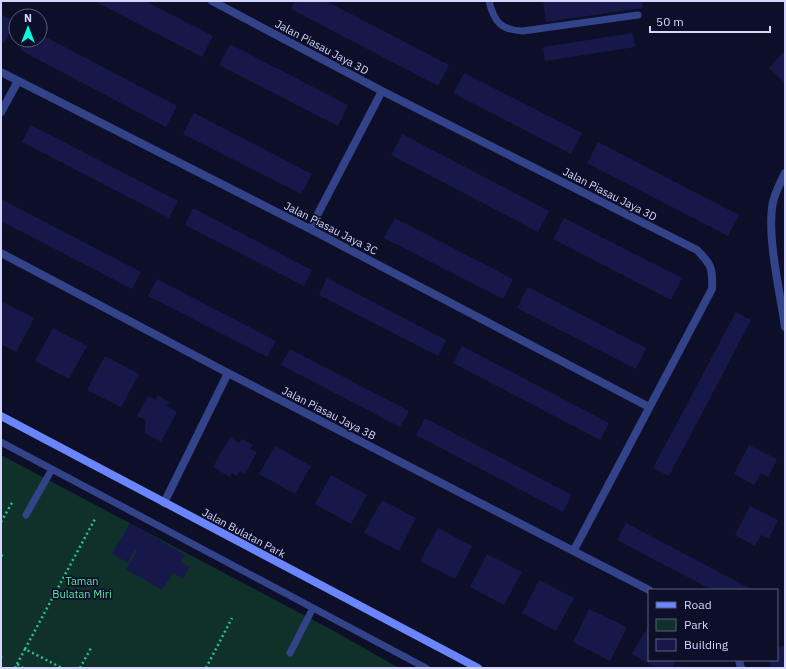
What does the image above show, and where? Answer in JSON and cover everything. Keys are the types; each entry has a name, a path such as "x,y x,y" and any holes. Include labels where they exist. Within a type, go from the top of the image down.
{"street":[{"name":"Jalan Piasau Jaya 3D","path":"212,1 382,91 697,250 709,262 713,274 712,289 574,550"},
{"name":"Jalan Piasau Jaya 3C","path":"1,72 310,230 649,407"},
{"path":"1,112 18,81"},
{"path":"310,230 382,91"},
{"path":"785,173 777,190 772,206 771,227 785,327"},
{"name":"Jalan Piasau Jaya 3B","path":"1,253 228,373 648,589"},
{"path":"164,503 228,373"},
{"name":"Jalan Bulatan Park","path":"1,416 478,668"}],"lane":[{"path":"489,1 492,12 500,25 509,30 523,31 638,15"},
{"path":"1,442 426,668"},
{"path":"26,515 52,469"},
{"path":"290,653 313,608"}],"path":[{"path":"1,522 13,501"},
{"path":"15,668 96,517"},
{"path":"206,668 232,618"},
{"path":"80,668 91,648"},
{"path":"25,649 62,668"},
{"path":"17,664 23,668"}],"green space":[{"name":"Taman Bulatan Miri","path":"1,455 334,631 399,668 1,668"}],"building":[{"path":"94,1 145,1 213,36 202,57"},
{"path":"295,1 326,1 449,65 438,86 291,9"},
{"path":"543,1 642,1 643,8 546,22"},
{"path":"1,14 8,18 8,35 4,43 1,41"},
{"path":"633,33 635,47 545,61 543,47"},
{"path":"48,38 177,106 166,127 20,50 21,48 48,48"},
{"path":"230,44 348,105 338,126 219,65"},
{"path":"785,50 785,83 769,68"},
{"path":"464,73 582,133 571,154 453,93"},
{"path":"194,113 312,174 301,194 183,134"},
{"path":"31,125 178,201 169,218 22,142"},
{"path":"402,134 549,211 538,232 391,155"},
{"path":"598,142 739,215 728,236 587,163"},
{"path":"1,199 141,272 132,289 1,221"},
{"path":"193,208 312,270 304,286 185,225"},
{"path":"395,218 513,279 503,299 384,238"},
{"path":"564,218 682,278 671,300 553,239"},
{"path":"327,278 446,340 438,356 319,295"},
{"path":"157,279 276,341 267,357 148,296"},
{"path":"528,287 646,348 636,369 517,308"},
{"path":"1,301 34,318 16,352 1,344"},
{"path":"736,312 751,320 669,476 653,468"},
{"path":"53,328 87,346 69,379 35,361"},
{"path":"462,346 609,423 600,440 453,363"},
{"path":"290,349 409,411 400,427 281,365"},
{"path":"105,356 139,374 121,407 87,390"},
{"path":"158,395 169,402 167,406 177,412 161,442 145,433 145,420 137,416 148,396 156,400"},
{"path":"425,418 572,495 563,512 416,435"},
{"path":"230,437 239,443 242,439 253,445 250,449 257,452 245,474 240,471 237,476 232,473 230,477 213,467"},
{"path":"749,445 777,459 768,477 761,473 754,485 734,474"},
{"path":"275,446 311,466 295,494 259,474"},
{"path":"331,475 367,495 351,524 315,504"},
{"path":"382,500 416,518 399,551 364,533"},
{"path":"750,506 778,520 769,538 761,535 755,546 735,535"},
{"path":"130,523 185,555 181,562 190,567 183,579 173,573 162,590 126,569 137,551 135,550 128,563 112,554"},
{"path":"626,523 751,589 710,589 617,540"},
{"path":"438,528 472,546 455,579 420,561"},
{"path":"487,554 522,572 504,605 470,587"},
{"path":"539,580 574,598 556,631 522,613"},
{"path":"589,609 627,627 610,661 573,642"},
{"path":"648,626 648,661 676,661 672,668 657,668 632,654"},
{"path":"785,646 785,668 770,668 769,661 778,661 778,647"}]}
